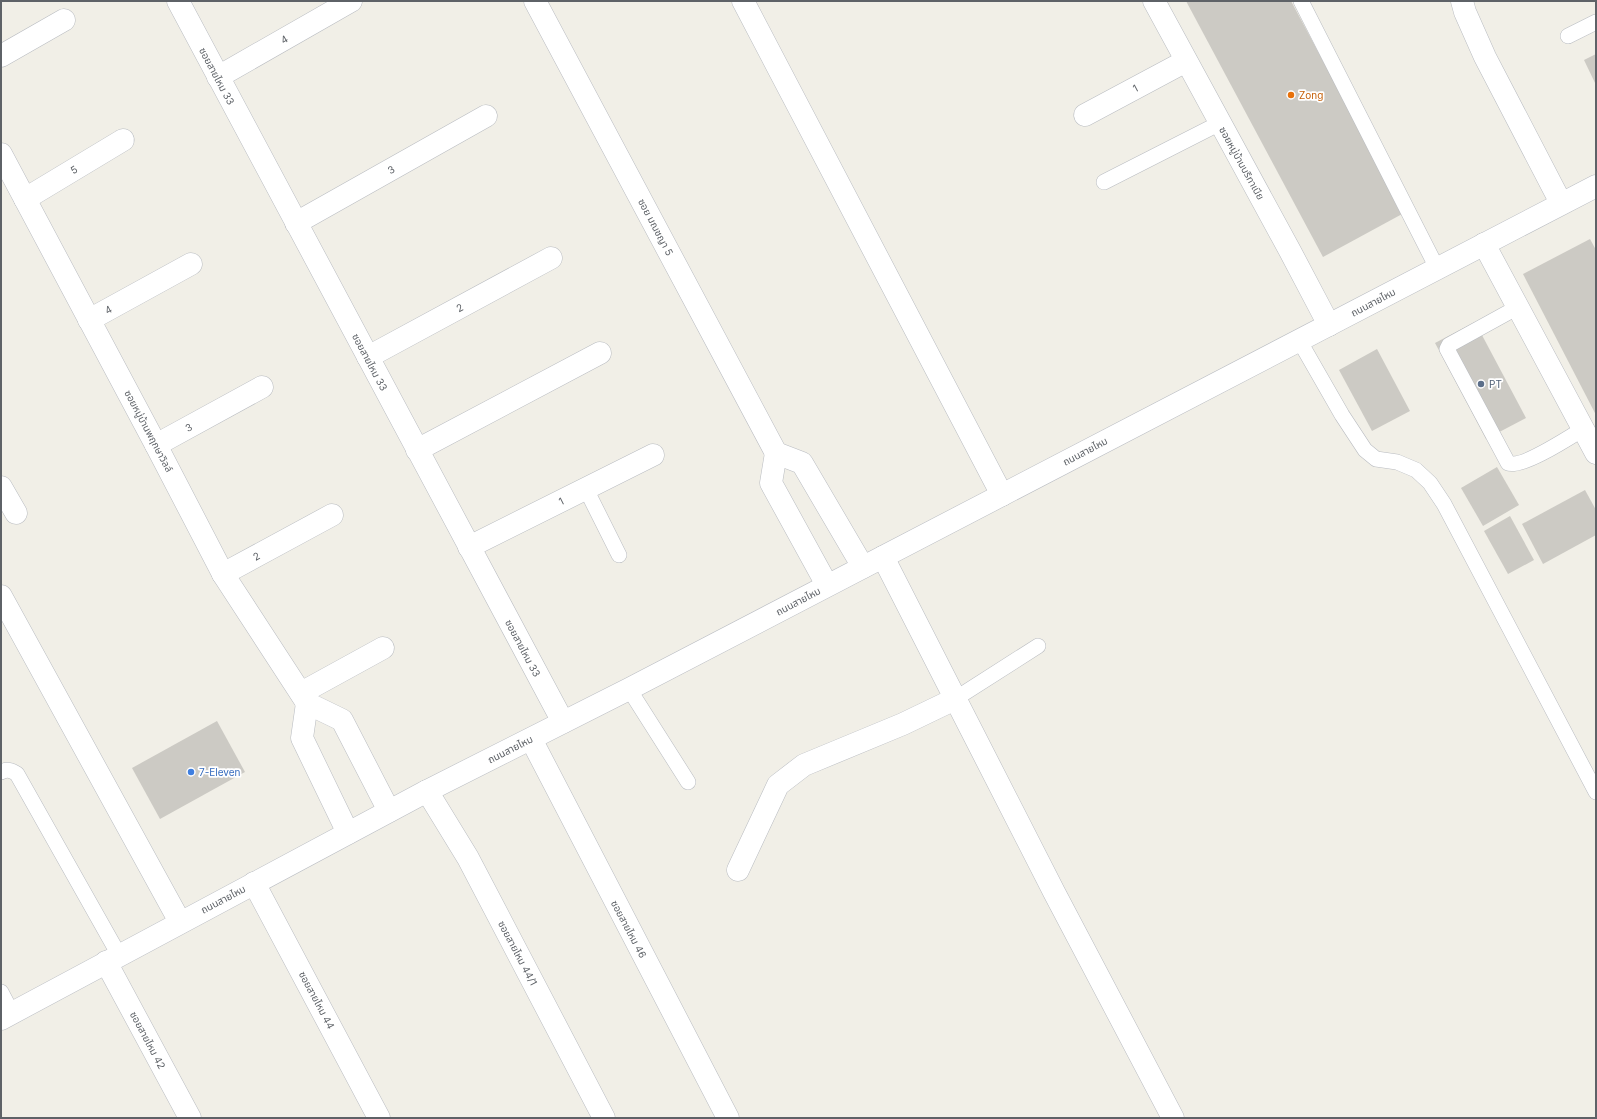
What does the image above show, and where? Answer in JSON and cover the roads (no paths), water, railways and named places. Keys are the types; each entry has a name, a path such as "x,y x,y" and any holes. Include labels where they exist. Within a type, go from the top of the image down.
{"street":[{"name":"ซอยสายไหม 33","path":"178,1 563,722"},
{"name":"4","path":"218,77 351,1"},
{"name":"ซอย มณชญา 5","path":"535,1 776,453"},
{"path":"743,1 1002,495"},
{"name":"ซอยหมู่บ้านบริทาเนีย","path":"1154,1 1329,325"},
{"path":"1462,1 1465,12 1484,57 1561,204"},
{"path":"1,56 64,20"},
{"name":"1","path":"1085,115 1186,61"},
{"name":"3","path":"296,223 486,116"},
{"name":"5","path":"25,199 123,140"},
{"name":"ซอยหมู่บ้านพฤกษาวิลล์","path":"1,154 223,574 304,698"},
{"name":"ถนนสายไหม","path":"7,1016 254,882 427,791 629,689 1596,186"},
{"path":"1484,244 1596,453"},
{"name":"2","path":"368,357 551,258"},
{"name":"4","path":"89,320 191,264"},
{"path":"417,450 600,353"},
{"name":"3","path":"156,445 262,387"},
{"path":"827,585 771,482 776,453 802,463 863,567"},
{"name":"1","path":"469,547 654,455"},
{"path":"1,487 16,512"},
{"name":"2","path":"223,574 332,515"},
{"path":"883,557 1054,892 1173,1118"},
{"path":"1,596 180,922"},
{"path":"304,698 383,648"},
{"path":"304,698 342,720 389,811"},
{"path":"304,698 302,738 348,833"},
{"path":"738,870 778,785 804,765 903,724 955,699"},
{"name":"ซอยสายไหม 46","path":"530,739 728,1118"},
{"name":"ซอยสายไหม 44/1","path":"427,791 468,858 604,1118"},
{"name":"ซอยสายไหม 44","path":"254,882 379,1118"},
{"name":"ซอยสายไหม 42","path":"113,958 190,1118"}],"lane":[{"path":"1301,1 1437,268"},
{"path":"1568,36 1596,22"},
{"path":"1104,182 1220,123"},
{"path":"1518,307 1449,344 1447,349 1461,378 1508,463 1515,464 1540,454 1583,429"},
{"path":"1300,340 1342,415 1365,450 1376,459 1397,462 1416,470 1430,483 1444,504 1596,792"},
{"path":"586,489 619,555"},
{"path":"955,699 1038,646"},
{"path":"629,689 688,782"},
{"path":"1,772 11,770 17,774 113,958"},
{"path":"1,992 7,1016"}],"place":[{"name":"Zong","path":"1291,95"},
{"name":"PT","path":"1481,384"},
{"name":"7-Eleven","path":"191,772"}]}
